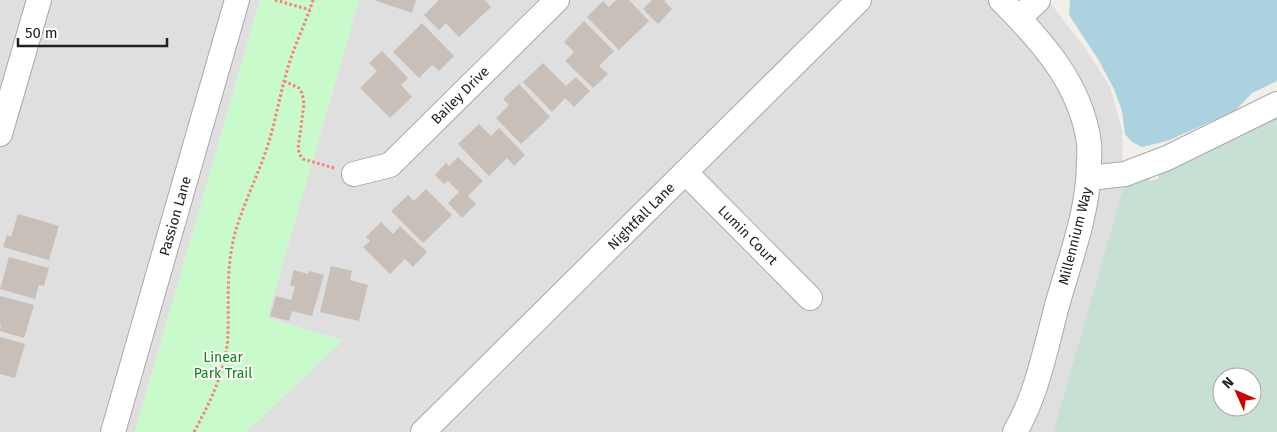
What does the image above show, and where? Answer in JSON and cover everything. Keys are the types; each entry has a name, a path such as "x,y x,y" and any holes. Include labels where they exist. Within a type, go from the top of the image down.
{"street":[{"path":"0,134 39,0"},
{"name":"Passion Lane","path":"113,432 238,0"},
{"name":"Nightfall Lane","path":"423,432 860,0"},
{"name":"Millennium Way","path":"1001,0 1047,49 1068,80 1082,112 1090,144 1089,178 1084,213 1033,390 1021,422 1015,432"},
{"path":"1019,18 1038,0"},
{"name":"Bailey Drive","path":"354,174 390,164 542,5"},
{"path":"1089,178 1125,174 1158,162 1277,104"},
{"name":"Lumin Court","path":"686,172 810,298"}],"path":[{"path":"275,0 310,10"},
{"path":"194,432 211,400 219,378 228,337 227,292 229,265 242,208 270,139 284,82 313,0"},
{"path":"284,82 299,88 303,98 298,149 303,159 354,174"}],"shaded area":[{"path":"0,0 260,0 135,432 0,432"},
{"path":"359,0 1048,0 1085,48 1110,87 1122,130 1123,188 1053,432 246,432 343,340 267,318"}],"green space":[{"name":"Linear Park Trail","path":"260,0 359,0 267,318 343,340 246,432 135,432"},
{"path":"1277,113 1277,432 1053,432 1123,188 1130,181 1147,173 1151,181 1159,178 1156,169"}],"water":[{"path":"1070,0 1277,0 1277,81 1252,93 1235,111 1167,141 1142,147 1132,142 1125,134 1122,111 1114,89 1098,59 1069,15"}],"building":[{"path":"374,0 416,0 412,13"},
{"path":"439,0 485,0 491,7 459,37 446,23 439,30 424,15"},
{"path":"616,0 629,0 649,21 619,50 587,17 603,1 609,7"},
{"path":"652,0 666,0 664,1 672,9 658,24 643,9"},
{"path":"584,21 614,51 599,66 608,74 593,88 565,61 574,52 564,42"},
{"path":"422,23 454,56 439,71 432,65 419,78 393,52"},
{"path":"382,51 408,78 401,85 412,97 390,118 360,88 377,71 369,63"},
{"path":"543,63 566,86 576,77 590,91 574,107 565,98 552,112 523,82"},
{"path":"519,84 550,117 521,144 496,118 509,105 503,99"},
{"path":"479,124 491,136 499,128 525,155 514,166 507,158 489,176 458,144"},
{"path":"458,157 483,181 468,196 476,204 462,218 448,203 459,192 448,181 444,184 435,175 446,163 449,166"},
{"path":"426,189 452,215 423,243 391,211 408,195 414,201"},
{"path":"18,214 59,226 49,260 3,247 7,235 11,237"},
{"path":"381,222 393,234 400,226 427,252 413,267 405,259 390,274 363,247 370,241 366,237"},
{"path":"9,257 49,268 44,286 39,285 35,299 0,289"},
{"path":"331,266 352,271 350,280 368,285 359,321 320,312"},
{"path":"294,270 308,274 309,271 324,275 312,316 292,311 289,321 270,316 276,296 291,300 295,287 290,285"},
{"path":"0,296 34,305 24,338 0,331"},
{"path":"0,337 25,344 15,378 0,374"}]}
